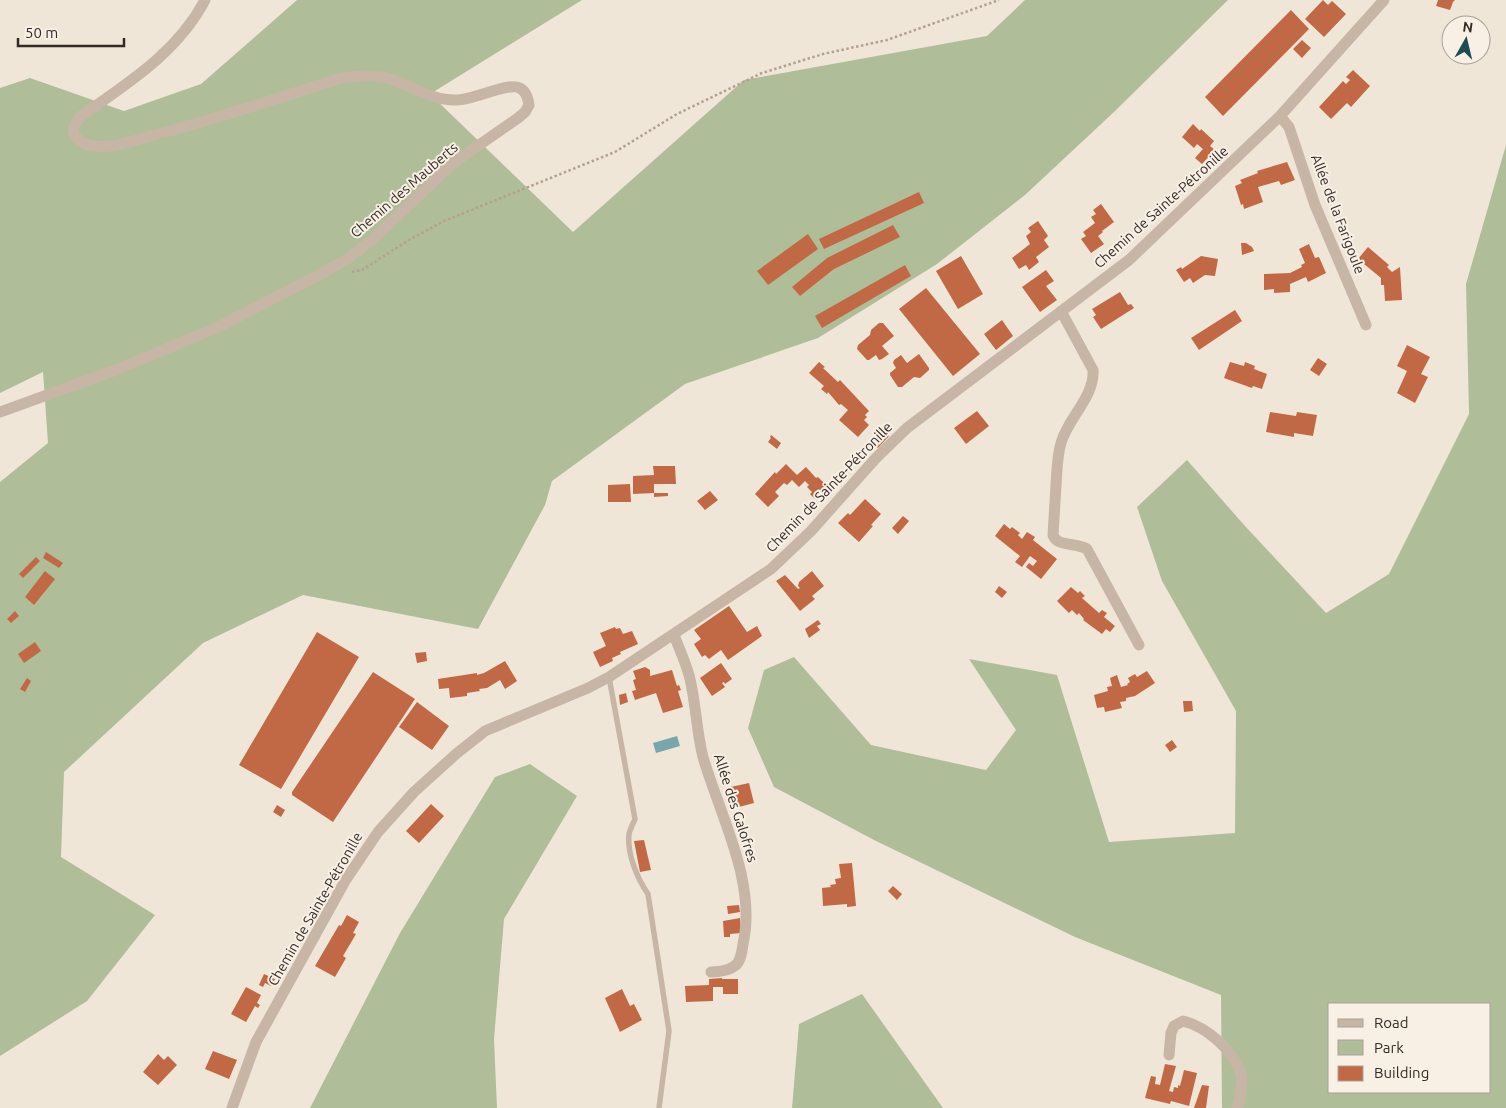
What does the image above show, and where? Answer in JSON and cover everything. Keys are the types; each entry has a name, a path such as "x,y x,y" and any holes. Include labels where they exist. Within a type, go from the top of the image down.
{"street":[{"name":"Chemin des Mauberts","path":"0,412 116,370 218,328 323,273 347,259 373,239 452,164 518,118 529,105 524,92 517,87 508,87 459,100 446,100 435,98 388,78 358,76 342,78 187,127 111,146 93,146 77,139 74,134 76,121 150,66 173,44 195,18 205,0"},
{"name":"Chemin de Sainte-Pétronille","path":"232,1108 256,1042 345,881 384,825 414,792 485,731 588,688 609,677 771,569 811,531 876,458 907,428 1129,260 1280,116 1384,0"},
{"name":"Allée de la Farigoule","path":"1280,116 1289,127 1315,205 1366,325"},
{"path":"1061,311 1093,370 1094,378 1087,394 1066,428 1060,444 1054,539 1060,542 1078,544 1087,549 1139,645"},
{"name":"Allée des Galofres","path":"674,635 689,675 701,748 711,784 740,865 745,906 746,924 739,961 735,966 725,971 711,972"},
{"path":"1169,1055 1171,1033 1174,1026 1183,1021 1195,1024 1216,1039 1232,1057 1242,1076 1237,1108"}],"lane":[{"path":"609,677 635,819 629,832 629,848 640,883 648,894 669,1031 659,1108"}],"path":[{"path":"352,272 362,270 409,240 444,221 615,152 677,114 762,73 823,54 887,40 999,0"}],"green space":[{"path":"297,0 582,0 430,94 573,232 744,80 987,36 1025,0 1228,0 1114,112 1025,195 937,264 818,338 685,384 552,481 545,505 478,629 303,595 203,643 64,772 61,857 155,915 87,1001 0,1056 0,482 48,443 43,372 0,393 0,88 30,78 124,111 201,84"},
{"path":"1506,145 1506,1108 1222,1108 1221,995 1075,937 874,840 774,787 748,728 764,670 794,657 871,745 986,770 1016,730 969,659 1057,675 1109,842 1235,833 1236,711 1162,581 1137,507 1187,460 1326,613 1389,574 1469,414 1466,284"},
{"path":"530,764 577,796 504,919 494,1039 497,1108 310,1108 400,933 495,777"},
{"path":"862,994 943,1108 792,1108 799,1024"}],"water":[{"path":"677,736 680,746 656,753 653,743"}],"building":[{"path":"1323,0 1328,5 1332,1 1346,14 1324,37 1305,19"},
{"path":"1438,0 1455,0 1450,10 1436,6"},
{"path":"1291,10 1309,29 1223,116 1205,97"},
{"path":"1302,40 1311,48 1302,58 1293,49"},
{"path":"1353,70 1370,86 1351,107 1347,103 1331,119 1319,107 1343,81 1346,84 1350,80 1346,77"},
{"path":"1193,124 1214,141 1210,146 1215,150 1202,164 1195,158 1203,149 1197,144 1194,148 1182,137"},
{"path":"1287,162 1295,180 1281,185 1279,181 1258,187 1263,202 1244,209 1235,186 1242,183 1240,180 1258,173 1257,171"},
{"path":"919,192 924,203 824,249 819,239"},
{"path":"1101,204 1114,222 1098,236 1104,244 1091,253 1081,239 1086,236 1083,232 1095,223 1091,217 1096,214 1093,210"},
{"path":"1038,221 1048,236 1044,240 1049,247 1036,257 1039,262 1029,270 1026,265 1019,269 1012,258 1030,244 1026,236 1031,232 1028,228"},
{"path":"893,225 900,237 834,269 800,296 792,287 827,258"},
{"path":"808,234 818,249 768,285 757,271"},
{"path":"1241,243 1246,243 1254,251 1242,255"},
{"path":"1309,244 1315,258 1319,257 1326,273 1308,282 1306,277 1290,284 1290,292 1274,293 1274,289 1264,290 1264,274 1290,273 1302,267 1301,265 1305,263 1299,249"},
{"path":"1368,247 1389,265 1387,267 1392,272 1400,267 1402,300 1385,301 1384,285 1381,285 1381,278 1358,259"},
{"path":"961,256 983,294 958,309 936,271"},
{"path":"1201,256 1218,259 1215,276 1205,275 1193,283 1190,278 1184,282 1176,270 1181,267 1182,269"},
{"path":"905,265 911,276 822,328 815,316"},
{"path":"1046,270 1054,281 1046,286 1057,300 1040,312 1022,287"},
{"path":"926,288 980,354 953,376 899,309"},
{"path":"1120,292 1128,305 1131,304 1134,308 1101,329 1093,317 1096,315 1092,309"},
{"path":"1235,310 1242,321 1199,350 1191,338"},
{"path":"1002,320 1013,336 996,350 984,334"},
{"path":"879,323 883,323 894,336 882,346 889,354 879,360 876,355 867,360 857,349 858,345 870,335 871,330"},
{"path":"1407,345 1430,357 1421,374 1428,377 1415,403 1397,393 1407,371 1397,366"},
{"path":"919,354 929,370 920,378 914,377 902,387 898,387 890,375 896,368 893,363 894,360 901,355 907,363"},
{"path":"1318,358 1327,364 1319,376 1310,370"},
{"path":"819,362 838,382 840,380 869,411 865,415 867,417 864,420 869,425 858,437 839,420 848,410 841,404 839,405 828,392 827,394 821,389 824,386 809,373"},
{"path":"1230,362 1244,366 1245,362 1255,366 1254,369 1267,374 1262,389 1253,386 1252,388 1224,378"},
{"path":"977,411 989,426 966,444 954,428"},
{"path":"1270,412 1296,416 1297,412 1317,415 1313,436 1294,433 1294,437 1266,432"},
{"path":"883,430 889,436 878,448 871,442"},
{"path":"771,435 781,443 777,449 768,442"},
{"path":"786,464 797,475 806,467 828,487 815,499 810,494 812,492 807,487 809,485 805,481 799,487 792,480 787,485 784,483 775,492 779,496 768,507 755,494 775,472 776,474"},
{"path":"653,466 675,466 676,484 654,484 654,493 633,494 633,476 654,475"},
{"path":"630,484 631,502 608,502 608,485"},
{"path":"710,491 718,500 705,510 697,501"},
{"path":"654,493 668,493 668,496 654,497"},
{"path":"865,499 881,514 859,542 838,523 848,513 850,515"},
{"path":"903,516 909,521 898,534 892,528"},
{"path":"1004,524 1020,533 1018,535 1022,539 1027,532 1035,537 1033,540 1057,559 1041,579 1026,567 1029,563 1033,566 1037,561 1030,556 1022,567 1015,562 1020,556 995,536"},
{"path":"46,552 63,563 59,568 43,558"},
{"path":"36,557 40,561 23,578 19,574"},
{"path":"45,571 55,579 34,605 25,597"},
{"path":"812,571 824,586 812,596 815,599 800,611 776,581 785,575 798,589 800,588 798,586 799,582"},
{"path":"999,586 1007,592 1002,598 995,592"},
{"path":"1071,587 1078,593 1080,591 1085,596 1082,598 1099,613 1102,610 1107,613 1104,617 1115,626 1110,632 1106,629 1102,634 1083,620 1079,613 1077,615 1072,610 1069,613 1057,601"},
{"path":"729,606 747,632 757,626 762,636 728,660 721,650 709,659 705,655 702,657 694,644 701,639 694,630"},
{"path":"15,611 19,616 11,623 7,619"},
{"path":"818,620 821,624 817,626 820,630 809,638 805,629"},
{"path":"615,627 616,629 620,628 623,634 632,631 638,644 620,652 621,654 612,658 613,661 600,667 593,652 606,646 600,633"},
{"path":"317,632 359,657 281,789 239,765"},
{"path":"35,642 41,651 24,663 18,654"},
{"path":"426,652 427,661 417,663 415,653"},
{"path":"505,661 517,681 505,689 500,680 487,688 479,689 480,691 467,693 467,696 450,698 449,688 439,689 438,679 477,673 477,675"},
{"path":"721,663 732,679 725,684 724,682 722,683 725,687 712,696 700,678"},
{"path":"645,667 650,670 650,676 672,670 677,686 679,685 681,690 678,691 683,707 663,713 656,693 635,700 632,691 636,690 633,680 636,679 633,671"},
{"path":"1147,671 1155,683 1135,696 1126,698 1126,701 1120,702 1122,708 1105,712 1104,707 1097,708 1094,695 1108,691 1107,687 1112,686 1110,678 1117,675 1121,687 1128,685 1130,682 1128,678 1135,674 1137,677"},
{"path":"373,672 415,699 333,822 292,795 292,792"},
{"path":"27,678 31,681 25,692 20,689"},
{"path":"626,693 628,702 620,705 619,695"},
{"path":"1183,701 1192,701 1193,711 1184,712"},
{"path":"417,702 449,726 432,750 399,727"},
{"path":"1172,740 1177,747 1170,752 1165,745"},
{"path":"749,783 754,803 735,808 733,799 729,800 726,788"},
{"path":"431,804 444,816 419,843 406,831"},
{"path":"277,805 285,810 281,817 273,812"},
{"path":"644,840 651,870 640,872 634,841"},
{"path":"852,863 856,906 847,907 847,904 823,906 822,888 831,887 830,885 836,884 835,879 841,878 839,864"},
{"path":"893,886 902,894 897,900 888,891"},
{"path":"739,905 740,912 728,914 727,906"},
{"path":"347,915 359,922 353,933 356,934 343,956 346,958 335,977 315,966"},
{"path":"740,918 741,933 730,934 730,937 724,937 723,921"},
{"path":"264,974 275,979 271,986 265,983 263,987 259,985"},
{"path":"709,979 738,979 738,994 723,994 723,987 713,987 713,1001 686,1002 685,986 709,985"},
{"path":"246,987 261,995 257,1003 260,1005 258,1008 255,1006 246,1022 231,1014"},
{"path":"622,989 630,1006 634,1004 642,1020 620,1032 605,998"},
{"path":"213,1051 237,1060 229,1079 205,1069"},
{"path":"158,1054 164,1060 168,1056 177,1065 158,1085 143,1072"},
{"path":"1165,1064 1176,1066 1169,1091 1173,1092 1174,1087 1178,1088 1178,1085 1180,1086 1184,1070 1197,1073 1189,1106 1171,1101 1170,1104 1145,1098 1151,1076 1156,1077 1155,1084 1160,1085"},
{"path":"1202,1085 1209,1086 1206,1108 1194,1108"}]}
